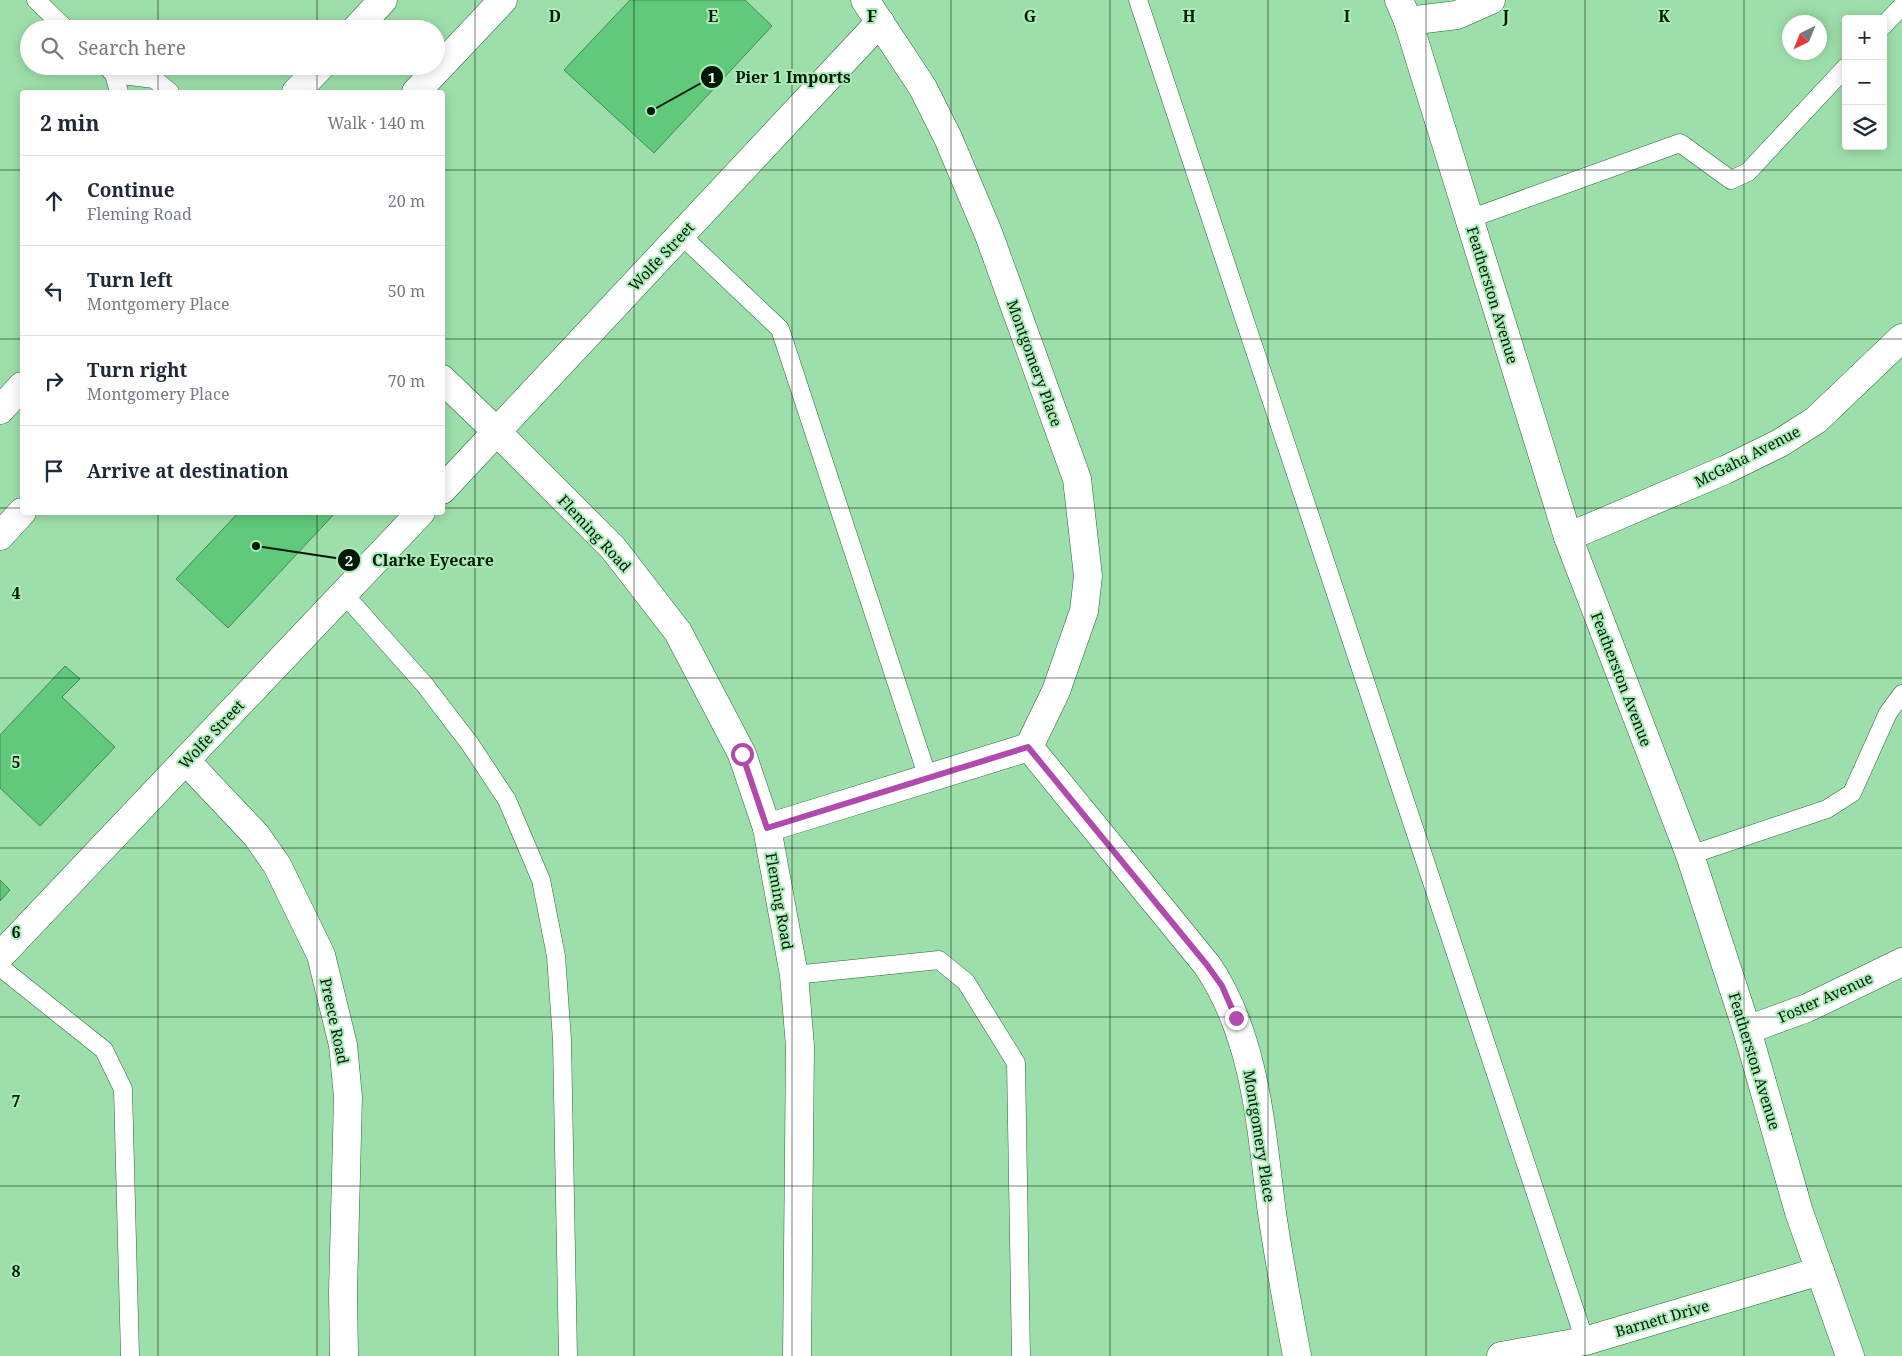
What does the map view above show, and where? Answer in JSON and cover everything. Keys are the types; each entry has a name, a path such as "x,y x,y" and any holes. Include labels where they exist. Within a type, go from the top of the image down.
{"street":[{"path":"364,20 383,0"},
{"path":"445,61 503,0"},
{"path":"1403,10 1457,15 1491,0"},
{"name":"Featherston Avenue","path":"1403,10 1568,537 1690,855 1747,1030 1799,1212 1850,1356"},
{"name":"Wolfe Street","path":"445,487 681,235 873,11"},
{"name":"Montgomery Place","path":"873,11 923,88 948,138 989,234 1077,479 1088,576 1084,611 1056,691 1028,747 1207,965 1222,986 1232,1010 1255,1091 1278,1253 1297,1356"},
{"path":"298,90 312,75"},
{"path":"418,90 432,75"},
{"name":"McGaha Avenue","path":"1568,537 1725,470 1780,443 1816,420 1902,338"},
{"name":"Fleming Road","path":"445,382 498,432 613,548 678,632 742,754 767,828 794,975 800,1046 797,1356"},
{"path":"0,410 20,388"},
{"path":"0,536 20,514"},
{"name":"Wolfe Street","path":"0,956 418,515"},
{"path":"767,828 1028,747"},
{"name":"Preece Road","path":"186,761 256,835 277,865 321,956 343,1045 348,1097 343,1292 344,1356"},
{"name":"Foster Avenue","path":"1747,1030 1807,1008 1902,962"},
{"name":"Barnett Drive","path":"1501,1356 1585,1340 1820,1271"}],"lane":[{"path":"36,0 57,20"},
{"path":"1138,0 1585,1340"},
{"path":"1887,22 1902,6"},
{"path":"1469,218 1680,142 1732,180 1748,172 1842,71"},
{"path":"112,75 118,90"},
{"path":"134,75 154,79 168,90"},
{"path":"681,235 780,329 928,778"},
{"path":"344,594 424,684 470,744 507,800 541,880 556,956 562,1040 568,1356"},
{"path":"1690,855 1827,809 1852,793 1888,713 1902,694"},
{"path":"794,975 939,960 966,982 1016,1063 1021,1356"},
{"path":"0,966 104,1050 123,1088 130,1356"}],"building":[{"path":"630,0 745,0 772,26 654,153 564,70"},
{"path":"236,515 333,515 228,628 176,579"},
{"path":"65,666 80,679 62,697 115,747 40,826 0,788 0,735"},
{"path":"0,880 10,890 0,901"}],"place":[{"name":"Pier 1 Imports","path":"651,111"},
{"name":"Clarke Eyecare","path":"256,546"}],"route":[{"path":"742,754 767,828 1028,747 1207,965 1222,986 1236,1018"}]}
